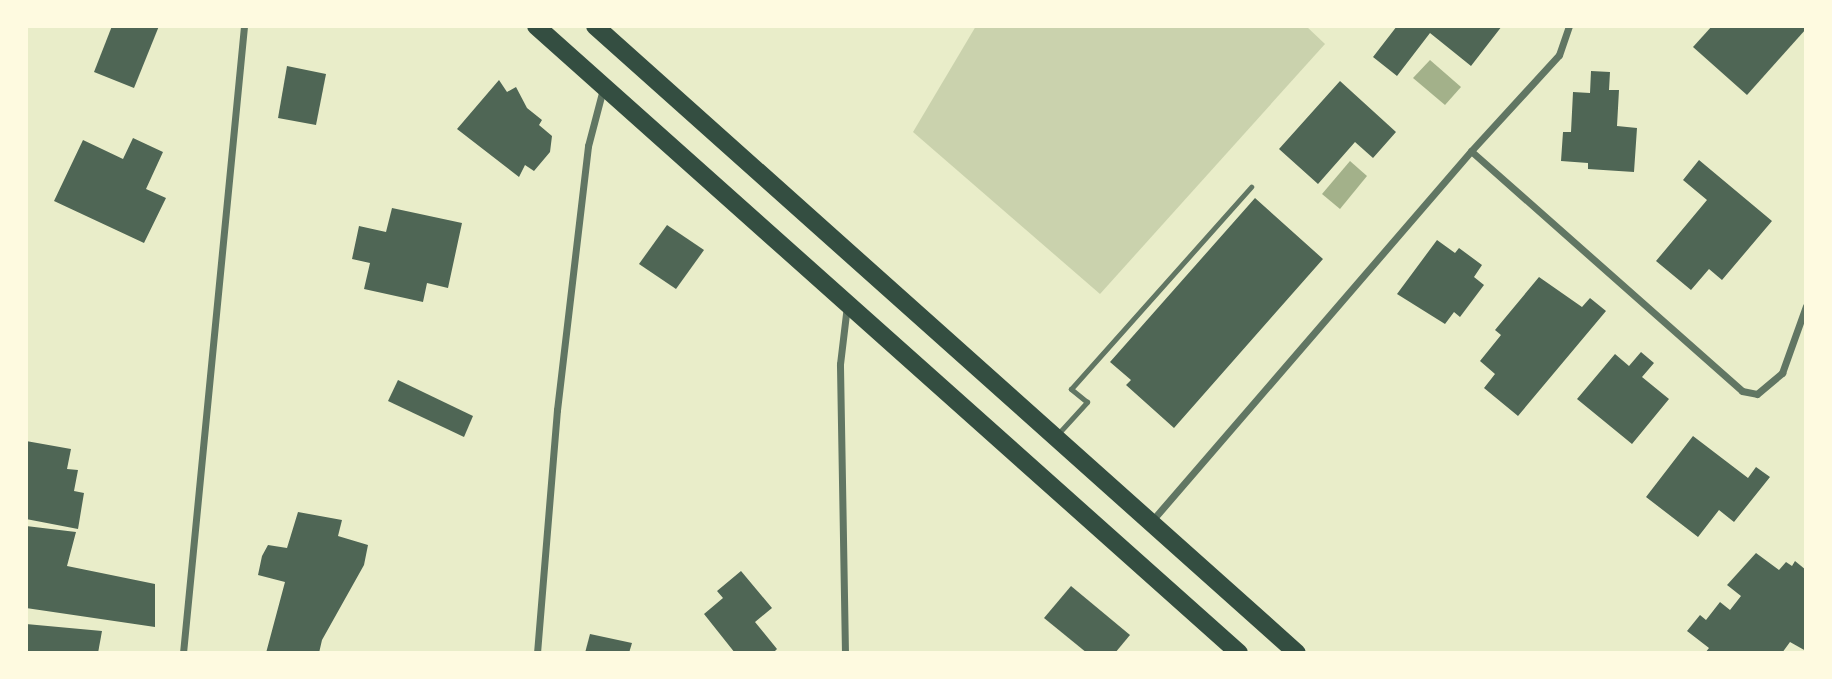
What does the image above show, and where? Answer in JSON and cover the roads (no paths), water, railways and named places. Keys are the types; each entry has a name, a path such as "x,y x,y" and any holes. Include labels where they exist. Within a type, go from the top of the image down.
{"main road":[{"path":"536,26 1239,653"},
{"path":"595,26 1054,439 1297,653"}],"street":[{"path":"183,653 244,26"},
{"path":"1150,524 1471,151 1559,55 1567,27"},
{"path":"537,653 557,410 588,146 604,88"},
{"path":"1471,151 1742,391 1756,394 1782,373 1806,306"},
{"path":"845,653 840,364 848,305"}],"lane":[{"path":"1054,439 1087,402 1071,389 1251,187"}]}
